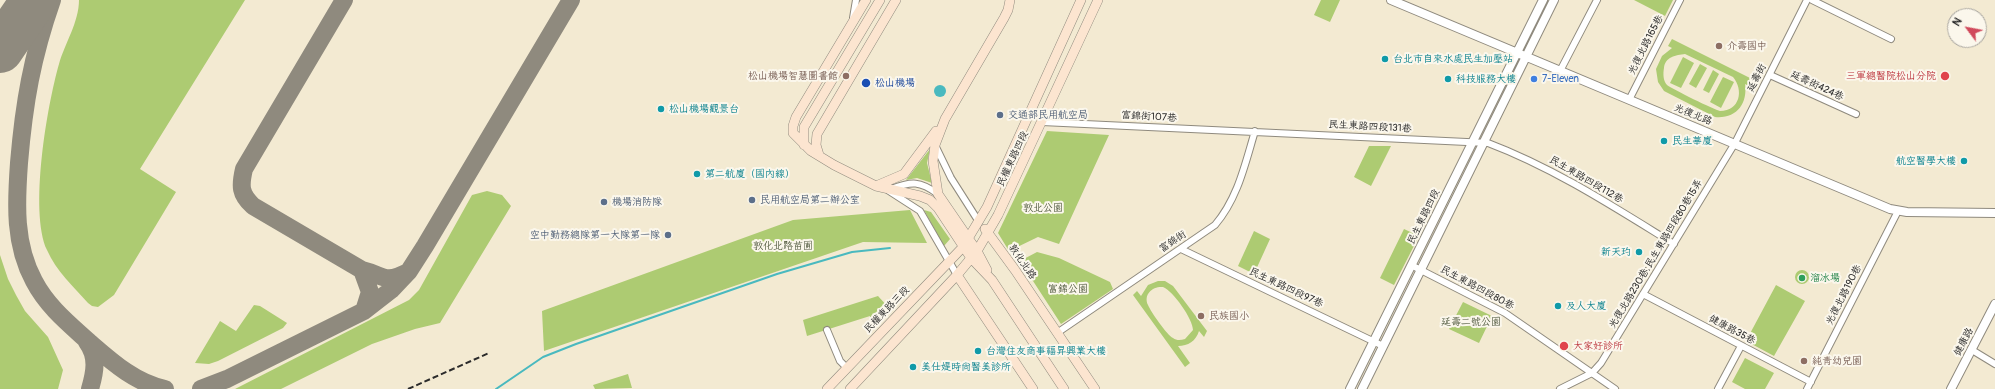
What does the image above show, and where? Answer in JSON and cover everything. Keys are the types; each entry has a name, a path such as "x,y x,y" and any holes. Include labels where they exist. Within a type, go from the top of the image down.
{"main road":[{"path":"866,0 796,117 793,132 804,145 819,155 876,186 888,190 920,196 930,200 938,208 963,247 974,254"},
{"path":"804,145 804,127 880,0"},
{"path":"819,155 816,145 817,134 896,0"},
{"path":"876,186 904,174 945,119 1004,18 1008,10 1010,0"},
{"name":"民權東路四段","path":"963,247 979,222 1010,158 1020,133 1082,0"},
{"name":"民權東路四段","path":"974,254 998,215 1098,0"},
{"path":"945,119 935,146 933,161 938,194 968,238 974,254 1064,389"},
{"name":"敦化北路","path":"979,222 1012,266 1095,389"},
{"name":"民權東路三段","path":"827,389 963,247"},
{"path":"850,389 957,275 974,254"},
{"path":"957,275 1033,389"}],"street":[{"path":"852,23 856,0"},
{"name":"光復北路","path":"1391,0 1890,209 1898,211 1995,213"},
{"name":"民生東路四段","path":"1350,389 1543,0"},
{"name":"民生東路四段","path":"1362,389 1554,0"},
{"path":"1560,71 1596,0"},
{"name":"光復北路165巷","path":"1629,100 1680,0"},
{"name":"延壽街","path":"1735,143 1808,0"},
{"path":"1812,0 1891,39"},
{"name":"延壽街424巷","path":"1770,75 1856,114"},
{"name":"富錦街107巷","path":"1042,122 1255,131"},
{"name":"民生東路四段131巷","path":"1255,131 1483,143"},
{"name":"富錦街","path":"1056,333 1215,225 1237,191 1255,131"},
{"name":"民生東路四段112巷","path":"1483,143 1488,143 1527,159 1563,177 1674,244"},
{"name":"光復北路230巷;民生東路四段80巷15弄","path":"1592,373 1598,367 1735,143"},
{"name":"敦化北路","path":"935,146 951,178 979,222"},
{"path":"888,190 906,183 920,184 938,194"},
{"path":"888,190 920,211 957,275"},
{"name":"光復北路190巷","path":"1807,389 1898,211"},
{"name":"民生東路四段97巷","path":"1181,249 1383,346"},
{"name":"民生東路四段80巷","path":"1411,265 1505,312 1615,389"},
{"name":"健康路35巷","path":"1643,294 1811,382"},
{"name":"健康路","path":"1951,389 1995,304"},
{"path":"827,330 840,361 847,368"},
{"path":"1718,389 1741,346"},
{"path":"1972,350 1995,364"},
{"path":"1560,389 1592,373"}],"green space":[{"path":"79,0 245,0 140,169 176,192 114,295 98,307 92,306 88,303 55,265 47,250 42,233 40,210 42,158 45,131 54,82 59,64 77,16"},
{"path":"1321,0 1340,0 1330,22 1314,15"},
{"path":"1634,0 1673,0 1665,16"},
{"path":"1672,39 1756,81 1753,88 1745,84 1745,98 1739,109 1729,116 1715,117 1664,91 1658,82 1656,69 1662,56 1672,48 1668,46","holes":["1685,54 1733,77 1738,88 1738,99 1732,108 1720,111 1667,85 1663,72 1666,61 1675,56"]},
{"path":"1683,57 1694,63 1681,88 1670,83"},
{"path":"1700,64 1707,68 1696,88 1689,84"},
{"path":"1713,70 1719,74 1709,93 1703,90"},
{"path":"1723,77 1734,82 1721,108 1710,102"},
{"name":"敦北公園","path":"1047,131 1109,135 1059,244 1038,237 1009,251 998,233"},
{"path":"1369,146 1391,146 1371,186 1354,177"},
{"path":"930,149 927,163 932,183 917,178 906,180"},
{"path":"487,191 502,195 511,206 440,323 415,329 372,344 281,389 235,389 409,300 419,290 472,195"},
{"name":"敦化北路苗圃","path":"910,210 927,243 863,242 544,351 542,311 793,220"},
{"path":"924,210 931,212 950,239 944,246"},
{"path":"1404,229 1419,236 1394,285 1380,278"},
{"path":"1254,231 1270,239 1254,274 1238,266"},
{"name":"富錦公園","path":"1037,252 1059,258 1110,282 1113,289 1061,324 1020,261"},
{"path":"0,255 8,279 16,295 25,311 48,337 63,370 58,389 0,389"},
{"name":"溜冰場","path":"1799,270 1805,270 1809,274 1809,280 1805,284 1799,284 1795,280 1795,274"},
{"path":"1158,281 1165,281 1173,286 1207,331 1204,337 1199,331 1196,338 1191,342 1178,346 1190,363 1185,367 1133,295 1137,291 1141,296 1148,285","holes":["1163,287 1177,299 1190,319 1193,330 1185,339 1178,340 1170,336 1159,323 1148,305 1147,297 1153,289"]},
{"path":"1776,285 1805,301 1774,356 1746,341"},
{"path":"878,296 889,308 873,325 870,316 807,336 803,320"},
{"name":"延壽二號公園","path":"1463,302 1492,316 1479,343 1449,329"},
{"path":"254,305 260,306 287,323 283,328 218,361 209,364 195,363 220,321 236,331"},
{"path":"1745,358 1774,373 1765,389 1745,389 1732,382"},
{"path":"628,374 632,388 595,389 593,385"}],"water":[{"path":"938,85 942,85 946,91 942,97 938,97 934,93 934,89"}],"waterway":[{"path":"496,389 543,357 576,344 777,274 852,252 890,248"}],"taxiway":[{"path":"52,0 34,61 26,100 21,141 17,209 20,238 27,267 45,298 66,321 97,349 134,377 165,389"},
{"path":"344,0 244,169 242,180 243,194 253,206 362,270 385,278 394,278 408,272"},
{"path":"201,389 227,379 364,311 391,290 409,271 425,246 571,0"},
{"path":"362,270 370,292 364,311"},
{"path":"87,342 93,353 94,359 93,377 90,389"}],"runway":[{"path":"0,50 34,0"}],"railway":[{"path":"408,389 489,353"}],"place":[{"name":"介壽國中","path":"1719,46"},
{"name":"台北市自來水處民生加壓站","path":"1385,59"},
{"name":"松山機場智慧圖書館","path":"846,76"},
{"name":"三軍總醫院松山分院","path":"1945,76"},
{"name":"科技服務大樓","path":"1448,79"},
{"name":"7-Eleven","path":"1534,79"},
{"name":"松山機場","path":"866,83"},
{"name":"松山機場觀景台","path":"661,109"},
{"name":"交通部民用航空局","path":"1000,115"},
{"name":"民生華廈","path":"1664,141"},
{"name":"航空醫學大樓","path":"1964,161"},
{"name":"第二航廈（國內線）","path":"697,174"},
{"name":"民用航空局第二辦公室","path":"752,200"},
{"name":"機場消防隊","path":"604,202"},
{"name":"空中勤務總隊第一大隊第一隊","path":"668,235"},
{"name":"新天玓","path":"1639,252"},
{"name":"溜冰場","path":"1802,278"},
{"name":"及人大廈","path":"1558,306"},
{"name":"民族國小","path":"1201,316"},
{"name":"大家好診所","path":"1564,346"},
{"name":"台灣住友商事福昇興業大樓","path":"978,351"},
{"name":"純青幼兒園","path":"1804,361"},
{"name":"美仕媞時尚醫美診所","path":"913,367"}]}
